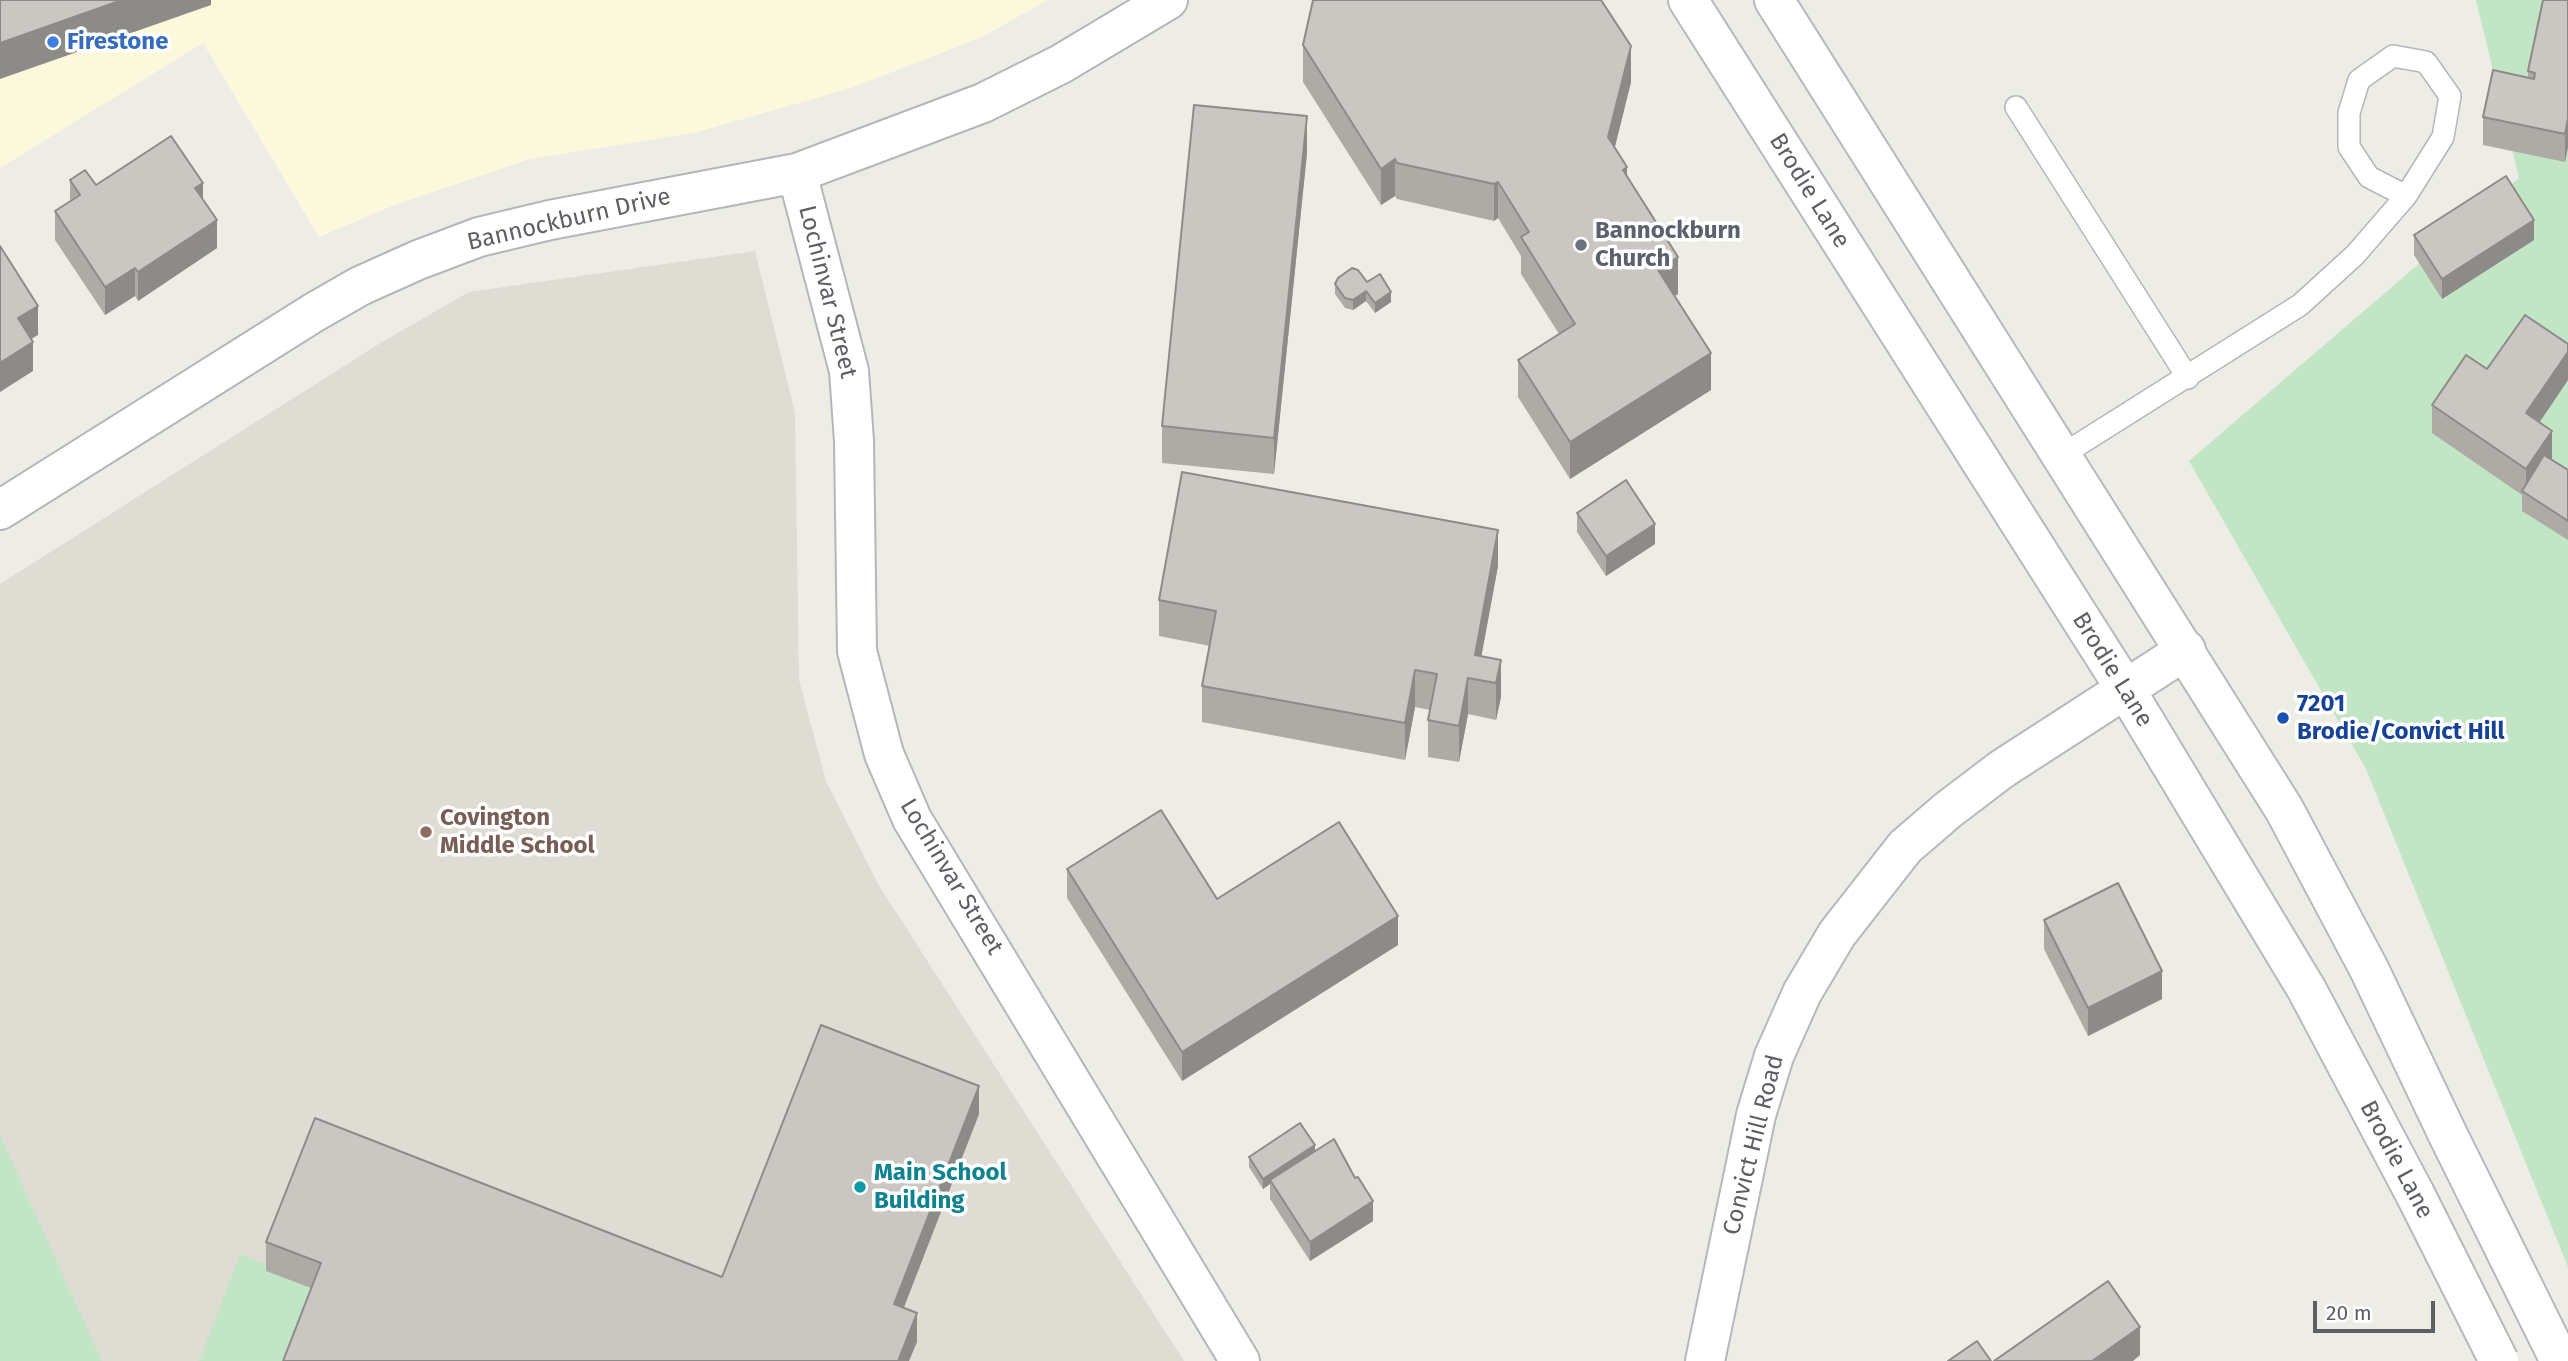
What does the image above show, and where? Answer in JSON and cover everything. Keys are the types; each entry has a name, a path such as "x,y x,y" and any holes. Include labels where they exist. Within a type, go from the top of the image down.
{"street":[{"name":"Bannockburn Drive","path":"0,510 360,286 479,237 550,220 797,173 983,103 1060,64 1168,0"},
{"name":"Brodie Lane","path":"1688,0 2126,690 2307,990 2499,1361"},
{"path":"1774,0 2284,809 2370,969 2447,1133 2560,1361"},
{"name":"Lochinvar Street","path":"797,173 849,371 854,441 857,651 884,754 912,820 1240,1361"},
{"name":"Convict Hill Road","path":"1704,1361 1756,1115 1774,1056 1801,993 1837,934 1905,847 1948,810 2002,769 2186,650"}],"lane":[{"path":"2062,455 2188,379 2300,305 2355,255 2406,196 2443,137 2451,96 2426,62 2393,56 2360,80 2349,113 2349,147 2369,177 2406,196"},
{"path":"2016,107 2188,379"}],"shaded area":[{"path":"0,0 1048,0 980,38 851,88 694,133 530,159 392,206 319,237 203,43 0,168"},
{"name":"Covington Middle School","path":"755,251 795,413 799,680 826,781 878,884 1184,1361 0,1361 0,584 382,342 469,292"}],"green space":[{"path":"2476,0 2568,0 2568,1267 2366,769 2189,461 2519,178"},
{"path":"0,1135 102,1361 0,1361"},
{"path":"240,1254 268,1265 267,1271 321,1291 294,1361 199,1361"}],"building":[{"path":"0,0 122,0 0,43"},
{"name":"Bannockburn Church","path":"1313,0 1601,0 1631,46 1608,137 1627,167 1623,170 1678,257 1658,270 1711,353 1570,442 1518,360 1575,324 1521,237 1529,232 1498,182 1494,184 1397,163 1395,159 1381,169 1303,45"},
{"path":"2543,0 2568,0 2568,118 2565,134 2483,117 2493,70 2534,79 2535,73 2528,71"},
{"path":"1194,105 1307,116 1274,438 1162,426"},
{"path":"171,136 203,183 195,188 217,220 138,272 135,268 105,287 55,211 80,195 70,180 85,170 96,185"},
{"path":"2506,176 2534,220 2442,279 2414,235"},
{"path":"0,246 38,306 18,318 33,342 0,363"},
{"path":"1352,268 1358,270 1367,282 1380,274 1391,292 1375,303 1366,291 1353,300 1345,298 1335,284 1338,278"},
{"path":"2525,315 2568,344 2568,352 2526,413 2552,431 2526,469 2432,405 2466,355 2487,369"},
{"path":"2544,455 2568,470 2568,521 2522,491"},
{"path":"1182,472 1498,530 1475,655 1501,660 1496,683 1468,678 1459,726 1428,720 1437,674 1415,670 1405,723 1202,686 1216,611 1159,600"},
{"path":"1626,480 1655,524 1606,556 1577,513"},
{"path":"1161,810 1217,899 1339,822 1398,916 1182,1052 1067,869"},
{"path":"2118,883 2162,971 2088,1008 2044,920"},
{"name":"Main School Building","path":"821,1025 979,1086 894,1304 917,1313 898,1361 283,1361 321,1263 266,1242 315,1118 722,1277"},
{"path":"1300,1123 1315,1145 1263,1179 1249,1157"},
{"path":"1334,1139 1355,1178 1358,1177 1373,1201 1310,1242 1270,1180"},
{"path":"2108,1281 2140,1327 2092,1361 1994,1361"},
{"path":"1977,1341 1991,1361 1948,1361"}],"place":[{"name":"Firestone","path":"53,42"},
{"name":"Bannockburn Church","path":"1581,245"},
{"name":"7201 Brodie/Convict Hill","path":"2283,718"},
{"name":"Covington Middle School","path":"426,832"},
{"name":"Main School Building","path":"860,1187"}]}
